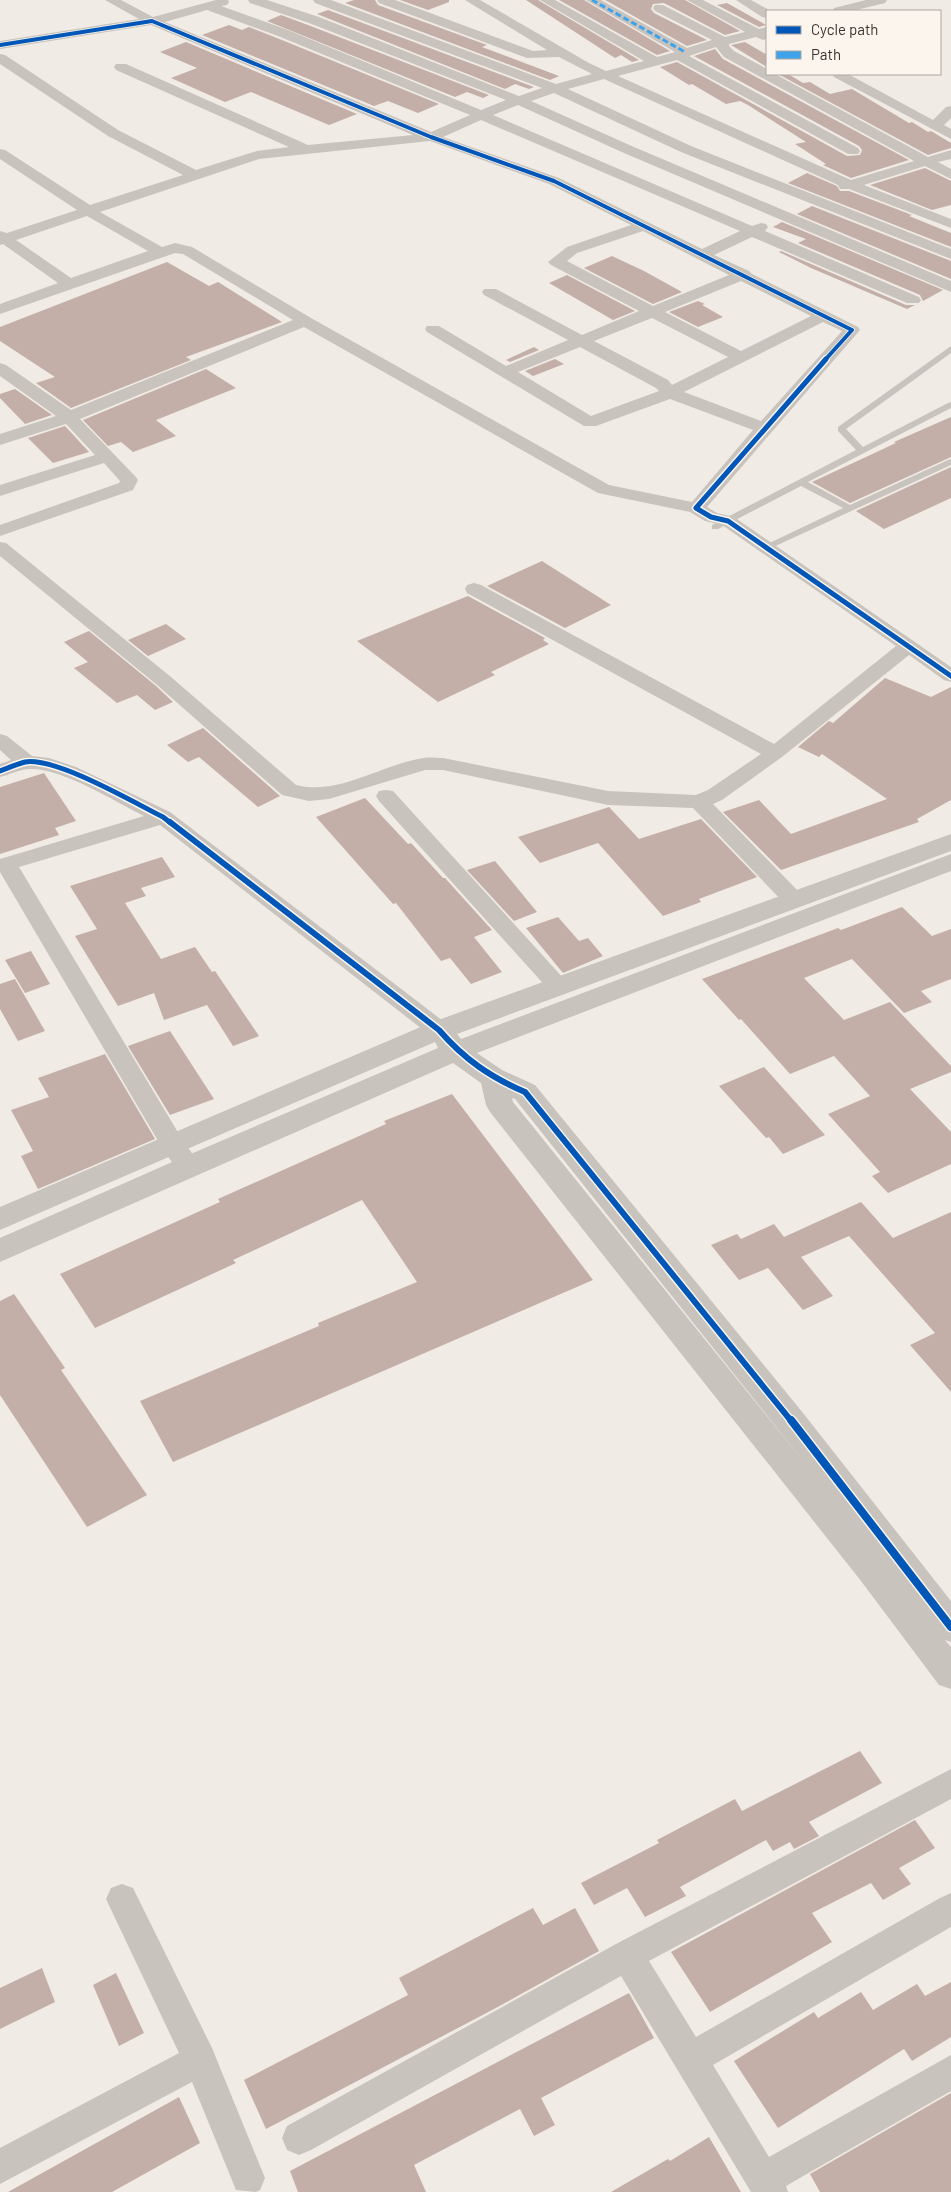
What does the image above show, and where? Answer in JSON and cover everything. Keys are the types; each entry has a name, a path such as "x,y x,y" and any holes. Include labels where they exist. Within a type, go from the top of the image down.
{"street":[{"path":"111,0 152,21 431,137 554,181 704,254 852,330 764,428 712,518"},
{"path":"0,45 152,21 229,0"},
{"path":"254,0 314,20 518,100 629,150 951,287"},
{"path":"319,0 555,88 686,149 951,254"},
{"path":"383,0 532,55 563,54"},
{"path":"470,0 584,66 606,74 848,184 951,224"},
{"path":"546,0 656,62"},
{"path":"592,0 853,152"},
{"path":"693,0 765,34"},
{"path":"742,0 766,13"},
{"path":"840,0 854,7"},
{"path":"842,10 881,0"},
{"path":"208,6 283,34 482,116 751,231 802,250 913,300"},
{"path":"659,8 723,41"},
{"path":"2,238 257,155 431,137 518,100 555,88 656,62 723,41 765,34"},
{"path":"723,41 722,47 729,54 766,74"},
{"path":"0,58 114,133 194,175"},
{"path":"121,68 307,150"},
{"path":"768,75 951,175"},
{"path":"841,75 951,135"},
{"path":"935,126 951,110"},
{"path":"0,153 88,210 160,252"},
{"path":"704,254 848,184 951,154"},
{"path":"644,226 572,250 556,262 603,285 649,312 740,357"},
{"path":"2,238 69,284"},
{"path":"0,309 160,252 175,248 187,250 305,321 604,489 712,518 766,547 901,652 951,694"},
{"path":"505,372 744,274"},
{"path":"490,292 662,384 670,393 764,428"},
{"path":"433,329 590,422 670,393 824,315"},
{"path":"0,440 69,417 305,321"},
{"path":"0,368 69,417 129,480 127,486 0,531"},
{"path":"0,491 106,457"},
{"path":"712,518 901,652 951,676"},
{"path":"0,547 164,682 289,790 309,795 329,793 406,768 434,764 608,798 699,802 716,795 776,753 901,652"},
{"path":"474,589 776,753"},
{"path":"0,740 26,762"},
{"path":"0,771 26,762 49,764 69,771 163,817 439,1030 456,1051 494,1080 525,1092 792,1422 914,1602 951,1674"},
{"path":"386,796 557,985"},
{"path":"699,802 794,900"},
{"path":"163,817 6,864 173,1144 189,1166"},
{"path":"0,1219 439,1030 557,985 951,842"},
{"path":"0,1251 189,1166 456,1051 951,862"},
{"path":"494,1080 500,1105 764,1435 914,1602 951,1627"},
{"path":"764,1435 792,1422"},
{"path":"300,2138 626,1955 951,1783"},
{"path":"122,1899 200,2060 248,2178"},
{"path":"690,2058 951,1909"},
{"path":"626,1955 768,2185 951,2072"},
{"path":"0,2167 200,2060"}],"lane":[{"path":"862,450 841,429 951,349"},
{"path":"712,518 801,482 951,405"},
{"path":"766,547 951,462"},
{"path":"801,482 851,509"}],"building":[{"path":"354,0 375,0 378,5 487,45 482,47 559,76 550,80 345,3"},
{"path":"400,0 449,0 449,2 428,10"},
{"path":"526,0 538,0 639,60 632,62 621,55 615,58"},
{"path":"559,0 584,0 670,51 657,55"},
{"path":"605,0 685,0 740,31 725,35 664,3 653,4 651,9 654,13 707,40 687,46"},
{"path":"727,3 766,25 759,27 717,5"},
{"path":"328,10 534,87 529,89 515,84 505,89 317,14"},
{"path":"281,15 489,95 483,98 467,92 455,97 267,21"},
{"path":"229,25 242,30 249,27 439,104 418,113 388,101 374,106 202,35"},
{"path":"186,42 357,114 329,125 251,92 225,102 171,78 197,68 160,52"},
{"path":"745,42 766,54 766,66 731,45"},
{"path":"715,49 723,59 909,160 851,178 823,165 826,164 795,144 806,142 748,105 740,101 726,104 692,84 689,85 660,67 677,62 847,156 860,155 862,150 859,146 694,56"},
{"path":"780,75 790,75 803,83 810,82 830,94 852,89 909,123 912,122 928,132 931,131 951,143 951,148 928,155"},
{"path":"925,168 951,181 951,205 932,210 870,185"},
{"path":"807,173 837,186 840,191 849,191 912,215 909,216 951,233 951,247 788,183"},
{"path":"812,206 951,261 951,279 797,214"},
{"path":"782,222 943,290 923,301 920,295 798,243 806,239 773,227"},
{"path":"781,251 906,305 915,305 907,309 811,268 779,252"},
{"path":"612,256 682,292 653,304 584,268"},
{"path":"167,262 209,286 218,282 282,322 186,357 191,360 71,408 36,383 55,377 0,341 0,327"},
{"path":"567,275 635,311 613,320 549,283"},
{"path":"698,301 723,317 698,327 669,312"},
{"path":"534,347 539,350 510,362 506,360"},
{"path":"555,359 564,364 533,376 525,371"},
{"path":"206,369 236,388 156,420 176,436 133,452 121,442 108,446 83,420"},
{"path":"15,389 52,415 25,424 0,398 0,394"},
{"path":"951,417 951,457 850,503 812,482 896,443 894,442"},
{"path":"65,426 89,452 53,463 28,438"},
{"path":"951,467 951,498 884,529 856,511"},
{"path":"542,561 611,605 565,628 487,586"},
{"path":"468,596 545,638 543,640 549,644 491,672 495,675 438,702 357,641"},
{"path":"166,624 186,639 148,656 128,640"},
{"path":"89,631 173,702 155,710 137,695 117,703 74,668 88,662 64,642"},
{"path":"885,678 931,697 951,687 951,800 917,819 919,822 781,870 723,812 759,800 791,834 887,799 822,754 819,757 798,747 829,721 833,723"},
{"path":"203,728 280,796 258,807 199,757 188,762 167,745"},
{"path":"44,773 76,821 55,828 59,835 0,854 0,787"},
{"path":"365,798 408,844 411,843 445,878 492,930 474,937 502,972 471,984 450,958 441,961 396,903 393,904 316,817"},
{"path":"609,807 639,839 701,819 757,877 699,899 701,902 663,916 598,843 540,863 518,837"},
{"path":"162,857 175,877 141,888 146,896 125,903 161,959 195,947 212,972 215,971 259,1036 233,1046 207,1005 164,1020 154,993 118,1006 75,936 97,929 70,886"},
{"path":"495,861 537,912 514,921 467,870"},
{"path":"902,907 932,936 951,929 951,979 921,991 932,1002 904,1013 852,959 804,978 844,1020 890,1002 951,1066 951,1072 910,1089 951,1132 951,1164 888,1193 872,1176 880,1172 828,1114 870,1096 834,1056 790,1074 702,979 838,928 841,930"},
{"path":"558,917 579,941 588,938 603,956 563,973 526,928"},
{"path":"31,951 50,984 25,993 5,960"},
{"path":"15,979 45,1031 18,1041 0,1009 0,984"},
{"path":"170,1031 214,1099 170,1115 128,1046"},
{"path":"105,1054 155,1139 38,1189 21,1156 33,1151 11,1110 49,1097 38,1078"},
{"path":"764,1067 825,1135 783,1154 719,1086"},
{"path":"452,1094 593,1280 173,1462 140,1401 319,1326 318,1323 417,1282 362,1200 233,1260 236,1263 95,1328 60,1274 220,1202 218,1199 386,1124 384,1121"},
{"path":"861,1202 893,1238 951,1212 951,1392 910,1345 935,1333 849,1236 801,1257 833,1296 803,1310 768,1268 739,1280 711,1245 737,1234 741,1239 774,1224 784,1237"},
{"path":"14,1294 65,1368 61,1370 147,1495 87,1527 0,1395 0,1301"},
{"path":"860,1751 882,1783 809,1822 819,1836 794,1849 790,1842 773,1851 766,1840 680,1887 686,1896 645,1917 627,1888 594,1905 581,1883 659,1843 657,1840 735,1799 742,1811"},
{"path":"915,1820 935,1848 899,1868 911,1884 883,1900 871,1883 812,1913 832,1942 710,2012 671,1952"},
{"path":"533,1908 543,1925 575,1908 599,1951 494,2009 266,2129 244,2080 408,1995 399,1978"},
{"path":"42,1968 55,2002 0,2029 0,1988"},
{"path":"116,1973 144,2033 119,2046 93,1985"},
{"path":"951,1982 951,2037 912,2061 904,2049 778,2128 734,2061 814,2012 818,2018 861,1992 873,2010 917,1984 925,1996"},
{"path":"629,1993 654,2038 541,2098 555,2125 534,2136 520,2109 414,2165 426,2192 298,2192 290,2171"},
{"path":"951,2093 951,2192 820,2192 810,2174"},
{"path":"179,2097 200,2143 112,2192 8,2192"},
{"path":"709,2137 741,2192 611,2192 668,2159 670,2161"}],"marked path":[{"path":"592,0 685,52"}],"cycle path":[{"path":"0,45 152,21 431,137 554,181 852,330 764,428 696,508 711,517 728,521 951,676"},
{"path":"0,771 26,762 49,764 69,771 163,817 439,1030 458,1051 477,1067 525,1092 792,1422 951,1627"}]}
